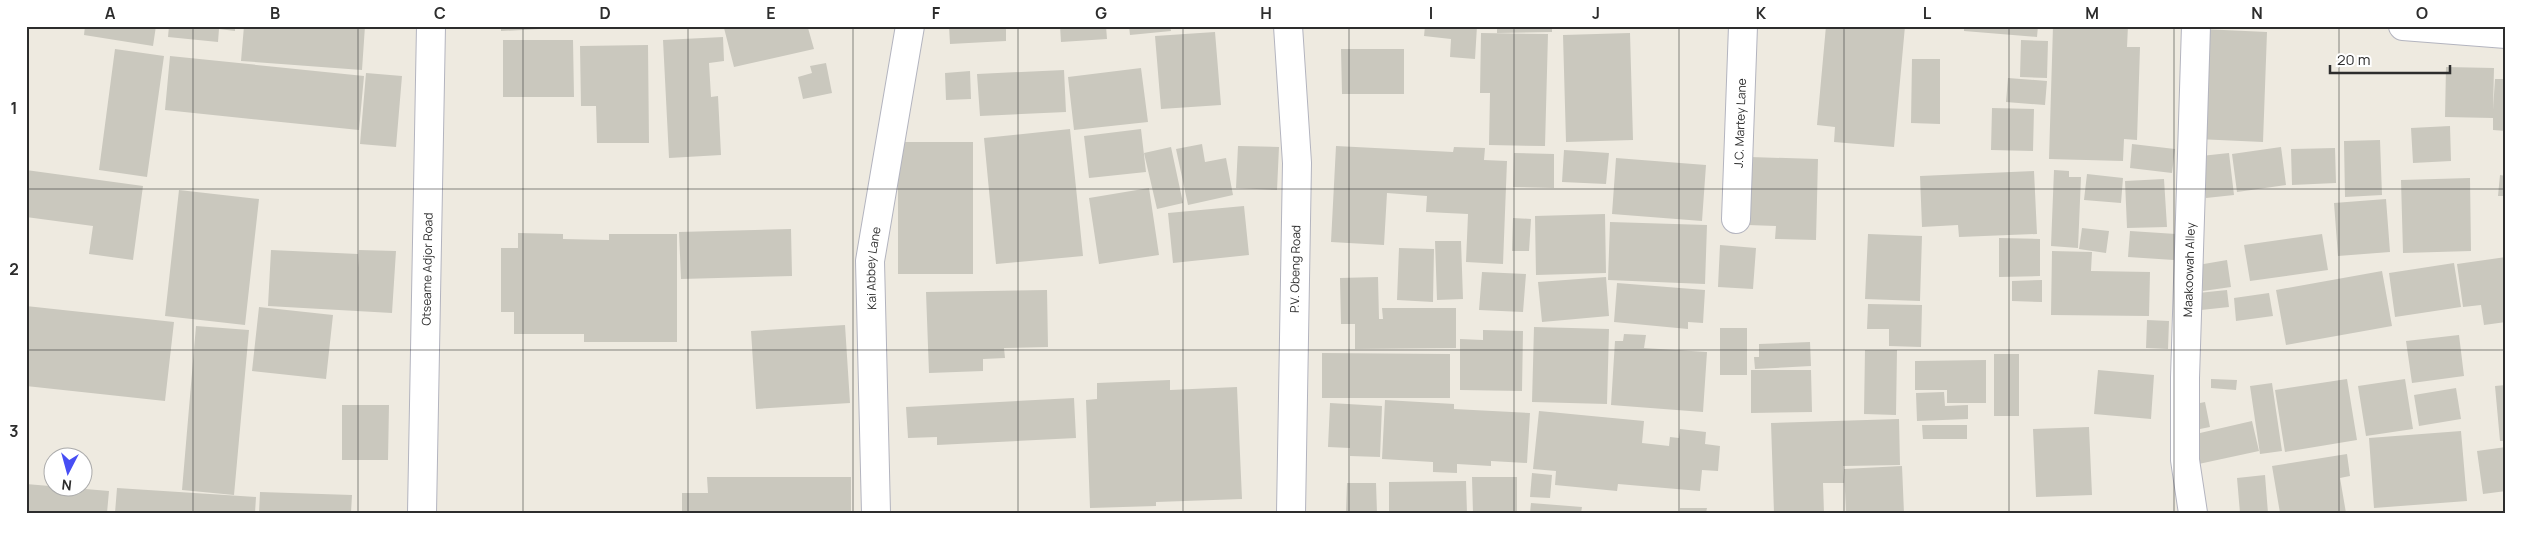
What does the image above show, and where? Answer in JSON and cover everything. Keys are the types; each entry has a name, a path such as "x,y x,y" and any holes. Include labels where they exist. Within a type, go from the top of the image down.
{"street":[{"name":"Otseame Adjor Road","path":"422,513 430,26"},
{"name":"Kai Abbey Lane","path":"876,513 870,261 910,26"},
{"name":"P.V. Obeng Road","path":"1288,26 1297,162 1291,513"},
{"name":"J.C. Martey Lane","path":"1736,219 1743,26"},
{"name":"Maakoowah Alley","path":"2193,513 2185,460 2185,378 2196,26"},
{"path":"2403,26 2506,34"}],"building":[{"path":"85,26 156,26 153,46 84,35"},
{"path":"169,26 235,26 235,31 219,29 218,42 168,37"},
{"path":"244,26 365,26 362,70 241,61"},
{"path":"501,26 559,26 560,28 501,31"},
{"path":"732,26 813,26 808,28 814,49 734,67 724,28"},
{"path":"949,26 1006,26 1006,41 950,44"},
{"path":"1060,26 1106,26 1107,39 1061,42"},
{"path":"1129,26 1170,26 1171,31 1130,35"},
{"path":"1175,26 1189,26 1189,27 1176,29"},
{"path":"1425,26 1477,26 1475,59 1450,57 1451,39 1424,36"},
{"path":"1497,26 1552,26 1552,32 1497,33"},
{"path":"1826,26 1905,26 1894,147 1834,142 1835,127 1817,125"},
{"path":"1964,26 2038,26 2037,37 1964,31"},
{"path":"2053,26 2128,26 2127,47 2140,47 2137,140 2124,139 2123,161 2049,159"},
{"path":"2202,29 2267,32 2263,142 2197,139"},
{"path":"1215,32 1221,105 1161,109 1155,36"},
{"path":"1481,33 1548,34 1545,146 1489,145 1490,93 1480,93"},
{"path":"1630,33 1633,140 1566,142 1563,35"},
{"path":"723,37 724,61 709,63 711,97 718,96 721,155 669,158 663,40"},
{"path":"503,40 573,40 574,97 503,97"},
{"path":"2021,40 2048,41 2047,78 2020,77"},
{"path":"648,45 649,143 597,143 596,106 581,106 580,46"},
{"path":"115,49 164,56 147,177 99,170"},
{"path":"1341,49 1404,49 1404,94 1342,94"},
{"path":"170,56 364,76 359,130 165,110"},
{"path":"1912,59 1940,59 1940,124 1911,123"},
{"path":"826,63 832,93 803,99 798,77 812,73 810,66"},
{"path":"2446,67 2494,68 2493,110 2495,79 2506,79 2506,131 2493,130 2493,118 2445,117"},
{"path":"1141,68 1148,122 1074,130 1068,77"},
{"path":"1064,70 1066,112 980,116 977,74"},
{"path":"970,71 971,99 946,100 945,73"},
{"path":"366,73 402,76 396,147 360,144"},
{"path":"2008,78 2047,81 2045,105 2006,102"},
{"path":"1992,108 2034,109 2033,151 1991,150"},
{"path":"2450,126 2451,161 2413,163 2411,128"},
{"path":"1070,129 1083,256 996,264 984,138"},
{"path":"1141,129 1146,172 1089,178 1084,136"},
{"path":"2380,140 2382,195 2345,197 2344,141"},
{"path":"898,142 973,142 973,274 898,274"},
{"path":"1202,144 1205,162 1226,158 1233,195 1188,205 1176,149"},
{"path":"2132,144 2175,149 2172,173 2130,168"},
{"path":"1238,146 1279,147 1277,190 1236,188"},
{"path":"1336,146 1453,152 1454,147 1485,148 1484,160 1507,161 1503,264 1466,262 1468,214 1426,212 1427,196 1387,193 1384,245 1331,242"},
{"path":"1171,147 1183,203 1157,209 1144,153"},
{"path":"2281,147 2286,185 2237,192 2232,154"},
{"path":"2335,148 2336,183 2292,185 2291,149"},
{"path":"1564,150 1609,153 1606,184 1562,182"},
{"path":"1514,153 1554,154 1554,188 1513,187"},
{"path":"2229,153 2234,195 2206,198 2201,156"},
{"path":"1750,157 1818,159 1816,240 1775,239 1776,226 1748,225"},
{"path":"1616,158 1706,165 1702,221 1612,214"},
{"path":"26,170 143,186 133,260 89,254 93,226 26,217"},
{"path":"2054,170 2069,171 2069,177 2081,177 2078,248 2051,246"},
{"path":"2034,171 2037,234 1959,237 1958,225 1922,227 1920,176"},
{"path":"2087,174 2123,178 2121,203 2084,200"},
{"path":"2500,175 2506,176 2506,196 2498,196"},
{"path":"2470,178 2471,251 2403,253 2401,180"},
{"path":"2164,179 2167,227 2127,228 2125,181"},
{"path":"1149,188 1159,255 1099,264 1089,198"},
{"path":"179,190 259,199 245,325 165,316"},
{"path":"2386,199 2390,252 2338,256 2334,203"},
{"path":"1244,206 1249,255 1173,263 1168,213"},
{"path":"1605,214 1606,273 1536,275 1535,216"},
{"path":"1513,218 1531,219 1529,251 1512,251"},
{"path":"1610,222 1707,225 1705,284 1608,280"},
{"path":"2082,228 2109,231 2106,253 2079,249"},
{"path":"791,229 792,276 681,279 679,232"},
{"path":"2130,231 2176,234 2174,260 2128,257"},
{"path":"518,233 563,234 563,239 609,240 609,234 677,234 677,342 584,342 584,334 514,334 514,312 501,312 501,248 518,248"},
{"path":"1868,234 1922,236 1920,301 1865,299"},
{"path":"2322,234 2328,270 2250,281 2244,245"},
{"path":"1999,238 2040,239 2040,276 1999,277"},
{"path":"1435,241 1461,241 1463,299 1437,300"},
{"path":"1720,245 1756,248 1753,289 1718,287"},
{"path":"1399,248 1434,249 1433,302 1397,300"},
{"path":"271,250 358,254 358,268 359,250 396,251 392,313 268,306"},
{"path":"2052,251 2092,252 2091,271 2150,272 2149,316 2051,315"},
{"path":"2506,257 2506,322 2484,325 2481,305 2463,307 2457,264"},
{"path":"2227,260 2231,287 2203,291 2198,265"},
{"path":"2454,263 2461,307 2395,317 2389,273"},
{"path":"2382,271 2392,326 2286,345 2276,290"},
{"path":"1482,272 1526,274 1523,312 1479,310"},
{"path":"1378,277 1379,319 1383,319 1382,308 1456,308 1456,348 1355,349 1355,324 1341,324 1340,278"},
{"path":"1606,277 1609,316 1542,322 1538,282"},
{"path":"2042,280 2042,302 2012,301 2012,281"},
{"path":"1617,283 1705,290 1703,323 1688,322 1688,329 1614,322"},
{"path":"1047,290 1048,347 1004,348 1005,358 983,359 983,371 929,373 926,292"},
{"path":"2227,290 2229,307 2201,310 2198,293"},
{"path":"2269,293 2273,316 2236,321 2234,298"},
{"path":"1868,304 1922,305 1921,347 1889,346 1889,329 1867,329"},
{"path":"26,306 174,322 165,401 26,386"},
{"path":"259,307 333,315 326,379 252,371"},
{"path":"2147,320 2169,321 2168,349 2146,348"},
{"path":"845,325 850,403 756,409 751,331"},
{"path":"196,326 249,330 234,495 182,490"},
{"path":"1534,327 1609,329 1607,404 1532,402"},
{"path":"1720,328 1747,328 1747,375 1720,375"},
{"path":"1483,330 1523,331 1522,391 1460,390 1460,339 1483,340"},
{"path":"1624,334 1646,335 1644,348 1707,352 1703,412 1611,405 1615,341 1623,341"},
{"path":"2459,335 2464,376 2412,383 2406,341"},
{"path":"1810,342 1811,366 1755,369 1754,357 1759,357 1759,344"},
{"path":"1865,350 1897,350 1896,415 1864,414"},
{"path":"1322,353 1450,354 1450,398 1322,398"},
{"path":"1994,354 2019,354 2019,416 1994,416"},
{"path":"1986,360 1986,403 1947,403 1947,390 1915,390 1915,361"},
{"path":"1751,370 1811,370 1812,412 1751,413"},
{"path":"2098,370 2154,375 2151,419 2094,414"},
{"path":"2211,379 2237,380 2236,390 2211,388"},
{"path":"2347,379 2357,440 2285,452 2275,390"},
{"path":"2405,379 2413,429 2366,436 2358,386"},
{"path":"1170,380 1170,390 1237,387 1242,499 1156,502 1156,506 1090,508 1086,400 1097,399 1097,383"},
{"path":"2272,383 2282,451 2260,454 2250,386"},
{"path":"2506,385 2506,441 2500,441 2495,386"},
{"path":"2456,388 2461,419 2419,426 2414,395"},
{"path":"1944,392 1945,406 1968,405 1968,419 1917,421 1916,393"},
{"path":"1074,398 1076,438 937,445 937,437 908,438 906,407"},
{"path":"1385,400 1454,404 1454,409 1530,413 1527,463 1491,461 1491,466 1457,464 1457,473 1433,472 1433,462 1382,459"},
{"path":"2205,402 2210,427 2195,430 2190,405"},
{"path":"1330,403 1382,406 1380,457 1350,456 1350,448 1328,447"},
{"path":"342,405 389,405 388,460 342,460"},
{"path":"1539,411 1644,421 1642,443 1669,446 1670,437 1679,438 1680,429 1706,432 1705,444 1720,446 1718,471 1702,470 1700,491 1618,484 1617,491 1555,485 1556,471 1533,469"},
{"path":"1899,419 1900,465 1843,466 1844,483 1823,483 1824,513 1774,513 1771,423"},
{"path":"2252,421 2259,451 2194,465 2187,436"},
{"path":"1922,425 1967,425 1967,439 1923,439"},
{"path":"2089,427 2092,495 2036,497 2033,429"},
{"path":"2461,431 2467,501 2374,508 2369,438"},
{"path":"2506,447 2506,491 2483,494 2477,451"},
{"path":"2347,454 2350,476 2340,478 2346,513 2280,513 2272,466"},
{"path":"1902,466 1904,513 1846,513 1844,469"},
{"path":"1532,473 1552,475 1550,498 1530,497"},
{"path":"2265,475 2268,513 2240,513 2237,478"},
{"path":"707,477 851,477 851,513 682,513 682,493 708,493"},
{"path":"1472,477 1517,477 1517,513 1473,513"},
{"path":"1466,481 1467,513 1389,513 1389,482"},
{"path":"1347,483 1376,483 1377,513 1346,513"},
{"path":"26,484 42,485 42,496 92,496 92,490 109,491 107,513 26,513"},
{"path":"117,488 256,497 255,513 115,513"},
{"path":"260,492 352,495 351,513 259,513"},
{"path":"1531,503 1582,507 1581,513 1530,513"},
{"path":"1680,508 1707,508 1706,513 1680,513"}]}
